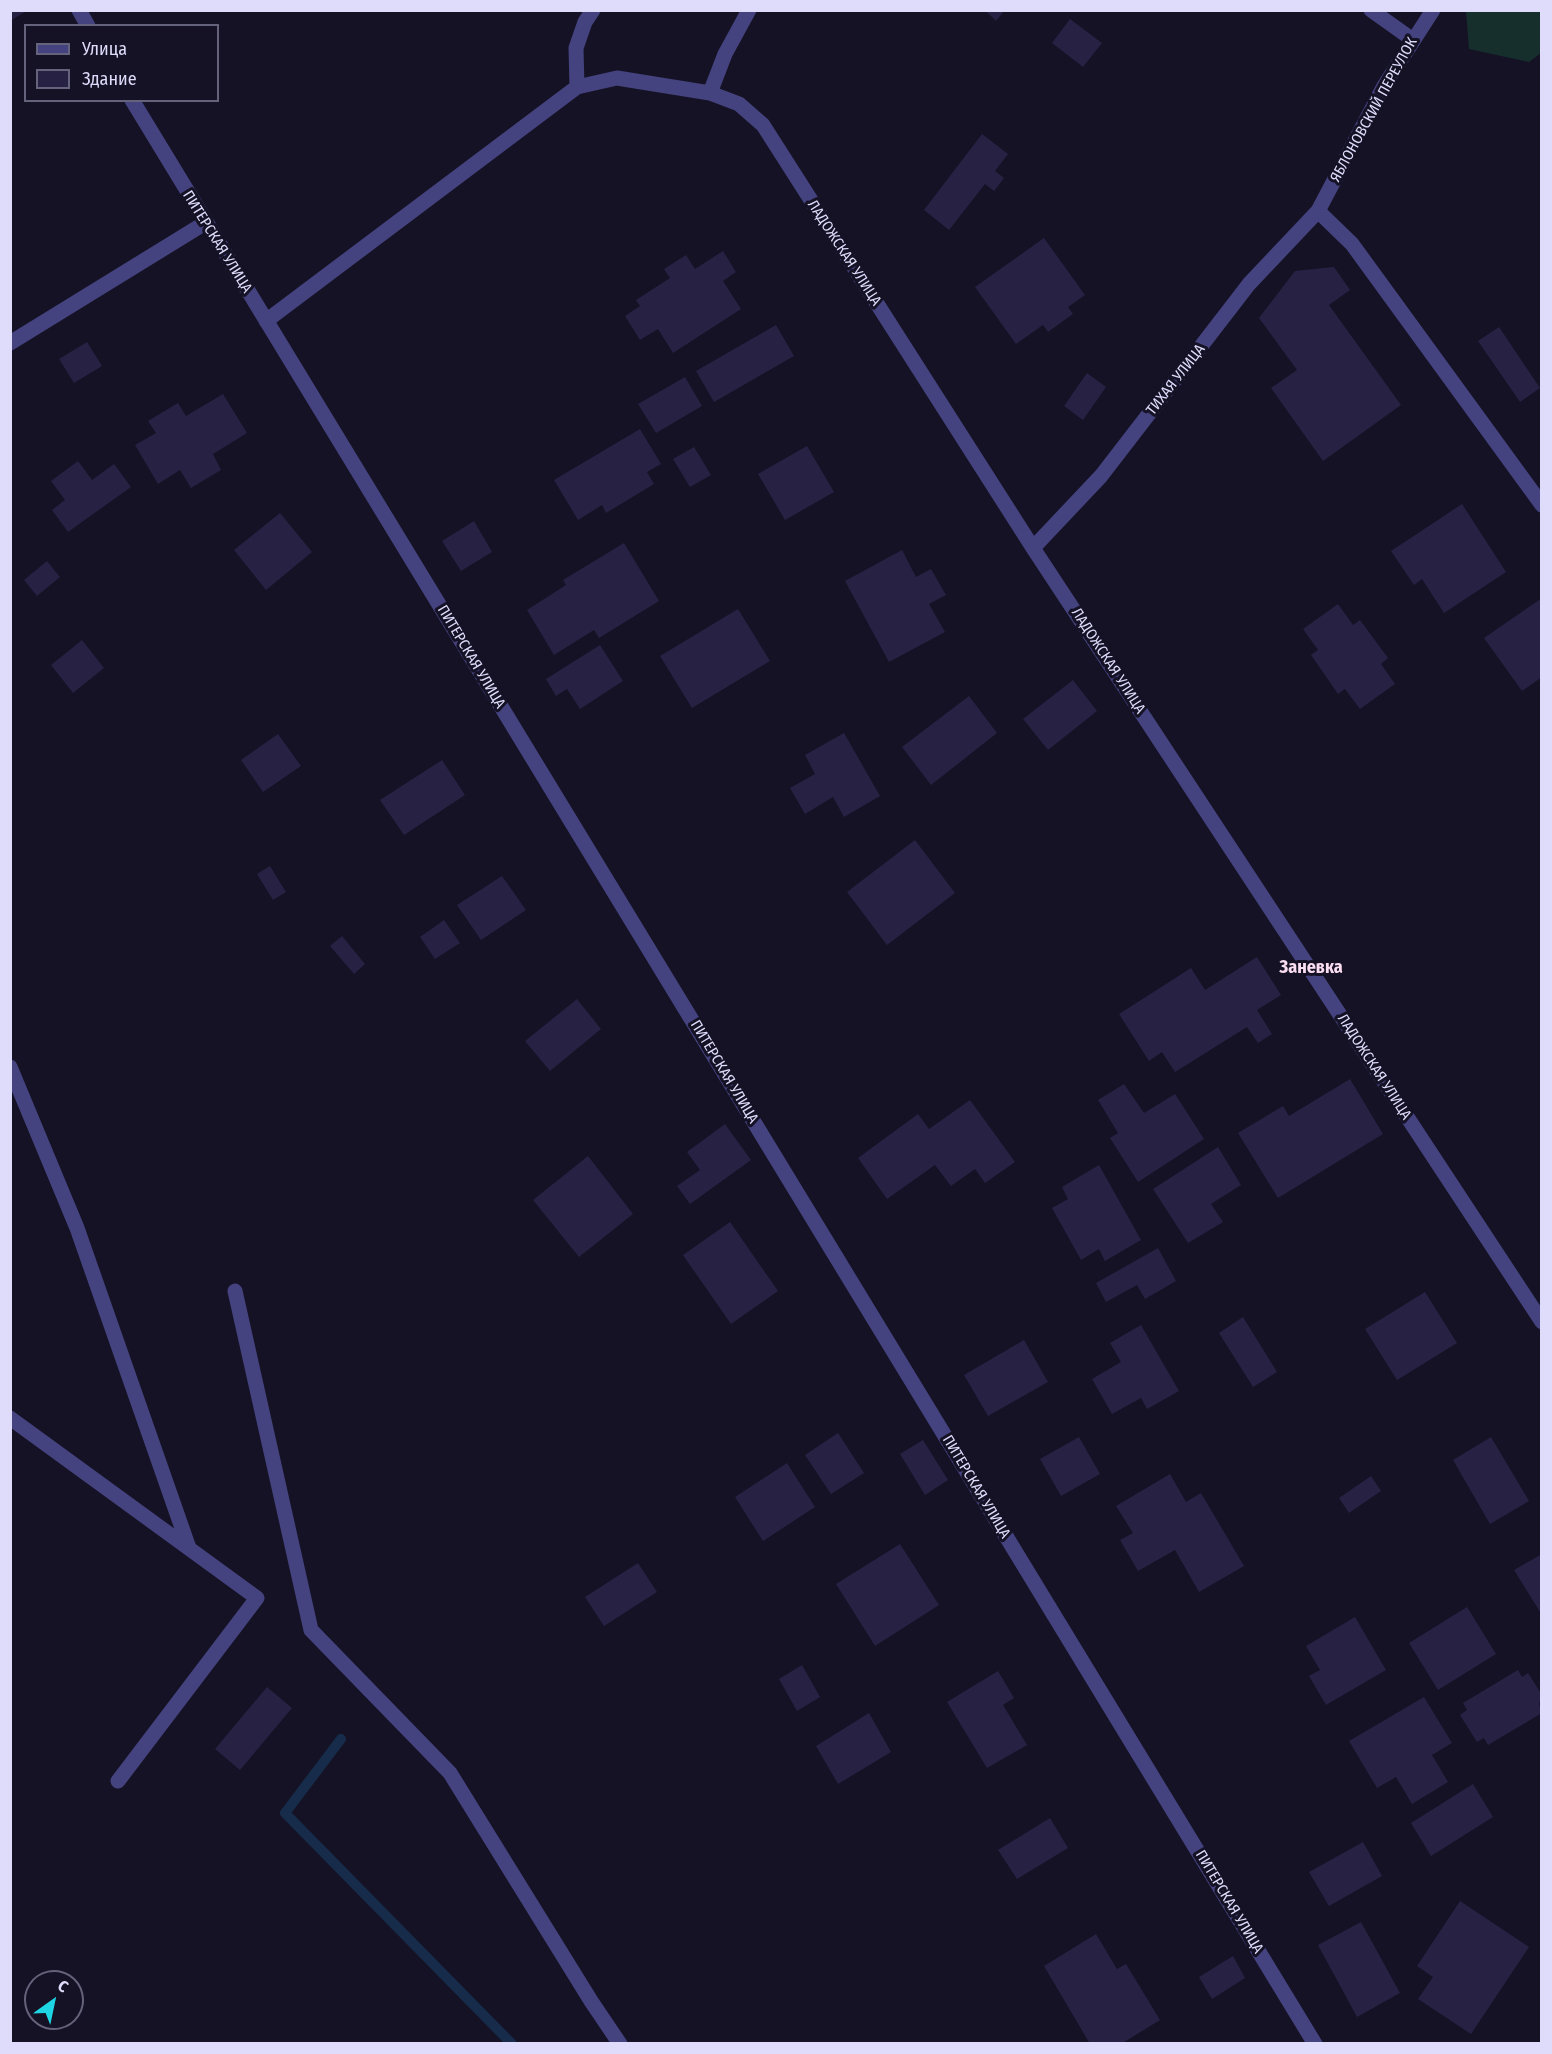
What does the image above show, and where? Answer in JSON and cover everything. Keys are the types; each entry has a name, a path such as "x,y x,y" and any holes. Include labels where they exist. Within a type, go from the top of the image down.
{"street":[{"path":"79,10 87,24"},
{"path":"266,321 576,87 576,48 585,22 593,10"},
{"path":"710,93 725,54 749,10"},
{"path":"1371,10 1413,40"},
{"name":"ЯБЛОНОВСКИЙ ПЕРЕУЛОК","path":"1318,211 1384,86 1433,10"},
{"name":"ЛАДОЖСКАЯ УЛИЦА","path":"576,87 616,78 710,93 739,104 762,125 1033,548 1542,1322"},
{"name":"ПИТЕРСКАЯ УЛИЦА","path":"133,102 1315,2043"},
{"path":"1318,211 1352,243 1542,505"},
{"name":"ТИХАЯ УЛИЦА","path":"1033,548 1101,477 1249,284 1318,211"},
{"path":"10,343 205,223"},
{"path":"10,1067 77,1228 189,1548"},
{"path":"235,1291 311,1630 450,1773 591,2001 620,2043"},
{"path":"10,1418 257,1598 118,1781"}],"green space":[{"path":"1466,11 1541,11 1541,53 1529,62 1469,49"}],"building":[{"path":"10,10 28,10 10,21"},
{"path":"985,10 1005,10 996,21"},
{"path":"1070,19 1102,43 1083,67 1052,43"},
{"path":"982,134 1008,154 995,171 1004,178 994,191 985,184 949,230 924,210"},
{"path":"1044,238 1085,295 1068,307 1073,314 1048,332 1043,325 1016,344 975,287"},
{"path":"723,251 736,272 723,281 741,309 673,353 658,329 640,340 625,316 640,306 636,300 670,278 664,269 686,255 695,269"},
{"path":"1334,267 1350,290 1329,305 1401,405 1323,461 1271,388 1297,370 1259,318 1295,271"},
{"path":"776,325 794,356 714,402 696,371"},
{"path":"1499,327 1540,388 1520,402 1478,341"},
{"path":"87,342 102,366 74,383 59,359"},
{"path":"1087,373 1106,387 1083,420 1064,406"},
{"path":"685,377 702,406 656,433 638,404"},
{"path":"223,394 247,433 213,454 221,470 191,488 180,470 158,484 135,445 156,433 148,421 178,403 186,416"},
{"path":"640,429 661,464 647,472 654,484 606,513 602,505 578,520 554,480"},
{"path":"807,446 834,492 785,520 758,474"},
{"path":"694,447 711,475 690,487 673,459"},
{"path":"78,461 92,480 114,464 131,487 68,532 52,510 65,500 51,481"},
{"path":"1462,504 1506,572 1444,613 1422,579 1414,585 1391,551"},
{"path":"280,513 312,552 266,590 234,550"},
{"path":"474,521 492,552 461,571 442,541"},
{"path":"624,543 659,601 599,638 594,630 554,655 527,610 566,585 563,580"},
{"path":"902,550 916,577 931,569 946,595 929,604 945,632 889,662 845,581"},
{"path":"47,561 60,577 37,596 24,580"},
{"path":"1542,598 1542,677 1522,691 1484,638"},
{"path":"1338,604 1353,625 1360,620 1388,658 1381,664 1395,684 1360,709 1345,689 1338,694 1311,655 1318,650 1303,629"},
{"path":"738,609 770,661 692,708 660,656"},
{"path":"82,640 104,668 73,693 51,665"},
{"path":"600,645 623,681 580,709 567,689 556,696 546,679"},
{"path":"1073,680 1097,711 1048,750 1023,719"},
{"path":"969,696 997,733 931,785 902,747"},
{"path":"844,733 880,796 844,817 833,797 805,814 790,788 815,774 805,755"},
{"path":"278,734 301,766 263,792 241,760"},
{"path":"442,760 465,795 404,835 380,800"},
{"path":"915,840 955,893 887,945 847,892"},
{"path":"270,866 286,892 273,900 257,874"},
{"path":"502,876 526,910 481,940 457,905"},
{"path":"444,920 460,943 435,959 420,937"},
{"path":"342,936 365,964 354,974 330,946"},
{"path":"1257,957 1281,995 1257,1010 1272,1034 1258,1043 1247,1027 1175,1072 1162,1052 1149,1061 1119,1014 1191,968 1205,990"},
{"path":"577,999 601,1029 550,1071 525,1041"},
{"path":"1350,1079 1383,1134 1278,1198 1238,1133 1283,1106 1289,1116"},
{"path":"1124,1084 1144,1113 1175,1094 1204,1139 1138,1182 1110,1138 1118,1133 1098,1100"},
{"path":"970,1100 1015,1162 985,1183 975,1169 951,1186 935,1165 887,1199 858,1158 918,1114 929,1129"},
{"path":"725,1124 751,1160 690,1204 677,1186 700,1170 687,1152"},
{"path":"1218,1147 1241,1185 1211,1204 1223,1222 1188,1243 1153,1189"},
{"path":"588,1156 633,1214 579,1257 533,1200"},
{"path":"1099,1165 1141,1240 1105,1261 1099,1249 1081,1260 1052,1208 1068,1199 1062,1187"},
{"path":"730,1222 778,1291 731,1324 683,1255"},
{"path":"1158,1248 1176,1281 1145,1299 1137,1285 1106,1302 1096,1283"},
{"path":"1425,1292 1457,1343 1397,1380 1365,1329"},
{"path":"1243,1317 1277,1372 1253,1387 1219,1333"},
{"path":"1141,1325 1179,1391 1147,1409 1141,1398 1112,1414 1092,1379 1121,1362 1110,1343"},
{"path":"1024,1340 1048,1382 988,1416 964,1375"},
{"path":"838,1433 864,1473 831,1494 805,1455"},
{"path":"1079,1437 1100,1474 1061,1496 1040,1459"},
{"path":"1491,1437 1529,1501 1490,1524 1453,1460"},
{"path":"923,1440 948,1480 925,1495 900,1454"},
{"path":"787,1463 815,1507 763,1541 735,1497"},
{"path":"1170,1474 1186,1502 1201,1493 1244,1566 1199,1592 1175,1550 1138,1571 1120,1540 1133,1533 1116,1506"},
{"path":"1371,1476 1381,1491 1349,1513 1339,1498"},
{"path":"900,1544 939,1605 875,1646 836,1584"},
{"path":"1542,1554 1542,1615 1514,1570"},
{"path":"638,1563 657,1592 604,1626 585,1597"},
{"path":"1467,1607 1496,1654 1438,1690 1409,1643"},
{"path":"1355,1617 1386,1670 1326,1705 1309,1676 1320,1670 1306,1646"},
{"path":"802,1665 820,1697 797,1711 779,1679"},
{"path":"1518,1670 1522,1677 1528,1673 1542,1695 1539,1704 1542,1713 1488,1745 1484,1738 1477,1742 1460,1715 1467,1710 1463,1703"},
{"path":"998,1671 1014,1698 1003,1705 1027,1745 987,1768 947,1702"},
{"path":"267,1687 292,1708 240,1770 215,1749"},
{"path":"1424,1697 1452,1743 1432,1755 1448,1782 1412,1804 1396,1777 1377,1788 1349,1741"},
{"path":"869,1713 891,1752 838,1784 816,1746"},
{"path":"1473,1784 1493,1817 1431,1856 1411,1823"},
{"path":"1050,1818 1068,1848 1017,1879 998,1850"},
{"path":"1363,1842 1382,1876 1329,1906 1309,1872"},
{"path":"1460,1901 1529,1947 1471,2034 1418,1999 1433,1977 1417,1966"},
{"path":"1361,1922 1400,1993 1357,2017 1318,1945"},
{"path":"1096,1934 1117,1969 1126,1964 1160,2020 1121,2044 1090,2044 1044,1966"},
{"path":"1233,1956 1245,1978 1212,1999 1199,1977"}],"waterway":[{"path":"341,1739 285,1813 512,2044"}],"district":[{"name":"Заневка","path":"1311,968"}]}
